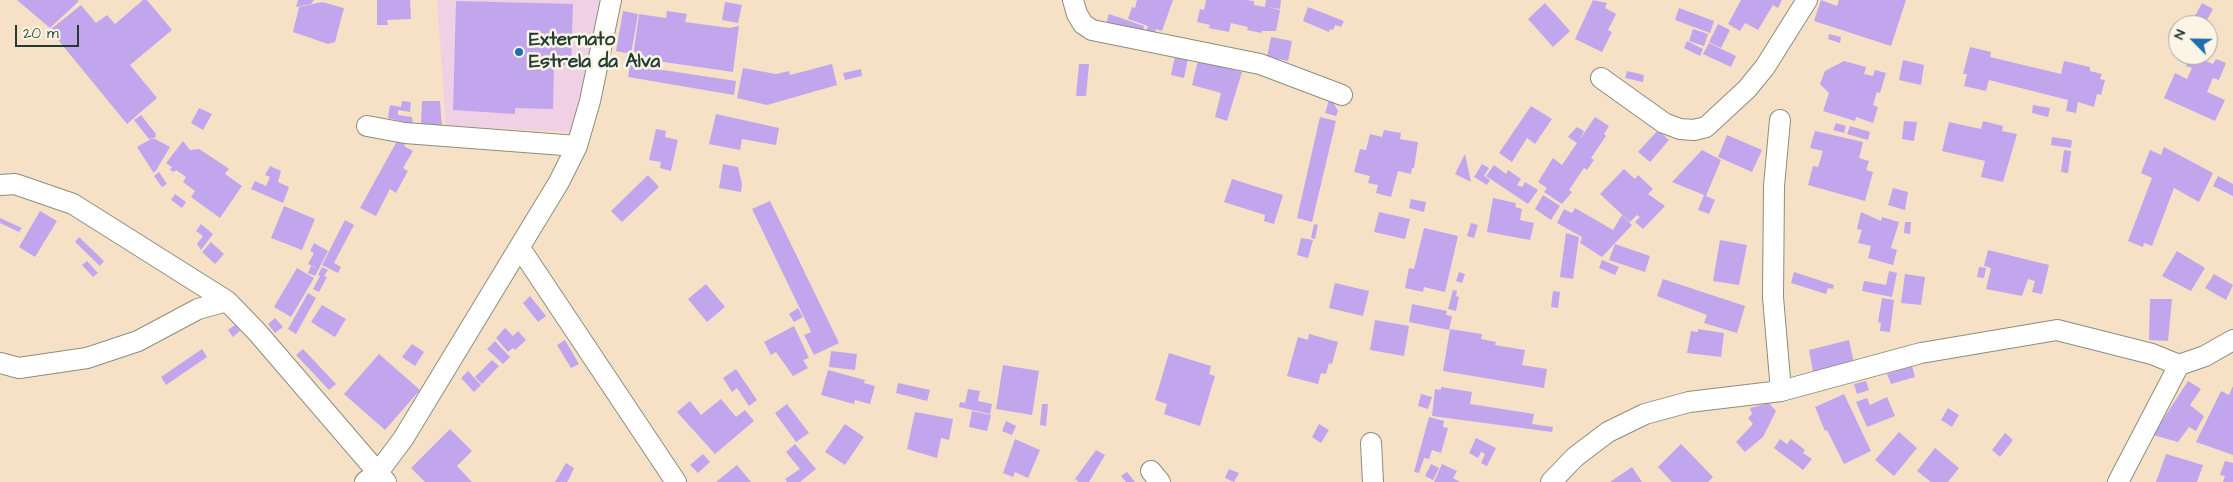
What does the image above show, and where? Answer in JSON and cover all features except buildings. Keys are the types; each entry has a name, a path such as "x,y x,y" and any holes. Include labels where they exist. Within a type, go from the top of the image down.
{"street":[{"path":"0,184 15,184 73,204 227,301 377,478 520,248 559,182 577,146 590,101 612,0"},
{"path":"1073,0 1077,14 1083,24 1092,30 1260,64 1342,95"},
{"path":"1601,78 1664,123 1680,129 1694,130 1706,126 1747,89 1765,67 1807,0"},
{"path":"1780,120 1774,186 1773,297 1781,391"},
{"path":"367,126 405,133 577,146"},
{"path":"520,248 676,482"},
{"path":"0,364 19,368 87,358 138,341 198,309 227,301"},
{"path":"1551,482 1575,457 1608,432 1645,414 1689,402 1781,391 1921,353 2057,330 2142,351 2179,365 2204,356 2233,340"},
{"path":"2118,482 2179,365"},
{"path":"1371,443 1373,482"}],"shaded area":[{"name":"Externato Estrela da Alva","path":"437,0 608,0 579,123 569,132 446,126"}],"place":[{"name":"Externato Estrela da Alva","path":"519,52"}]}
